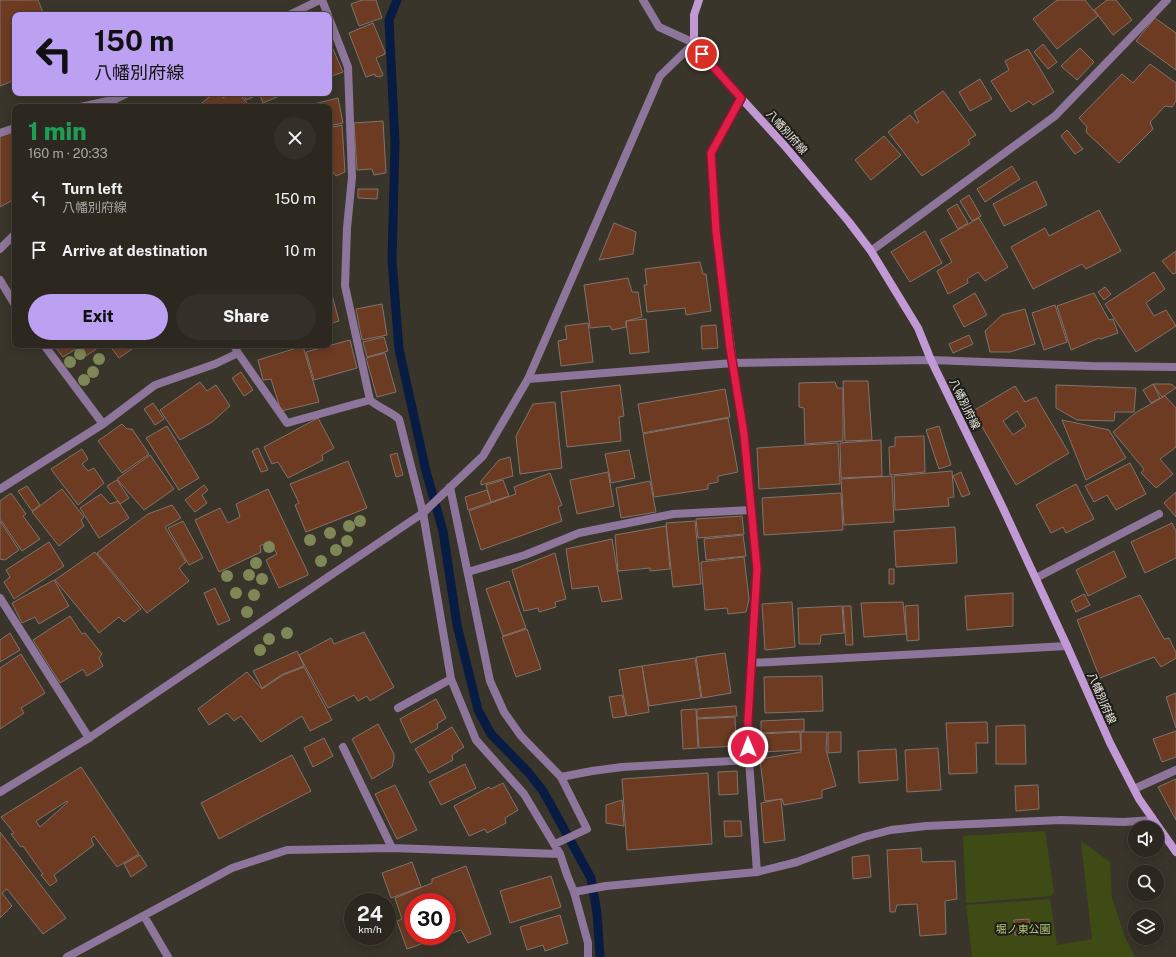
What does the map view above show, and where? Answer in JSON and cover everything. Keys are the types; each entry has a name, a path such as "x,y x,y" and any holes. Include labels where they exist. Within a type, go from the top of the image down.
{"main road":[{"path":"694,43 694,15 699,0"},
{"name":"八幡別府線","path":"694,43 710,64 784,145 849,222 871,251 918,328 931,360 1068,646 1110,743 1134,789 1153,820 1176,852"}],"street":[{"path":"295,12 321,0 326,12"},
{"path":"0,792 89,738 423,513 483,456 528,378 660,76 694,43 659,27 643,0"},
{"path":"871,251 1055,116 1167,0"},
{"path":"332,26 348,67 352,177 347,228 345,286 370,400 379,408 393,413 399,419 423,513 451,679 476,740 524,794 560,854 566,875 574,892 588,943 588,957"},
{"path":"94,104 116,99 122,96"},
{"path":"741,98 711,153 716,231 744,434 757,569 748,720 749,760 757,872"},
{"path":"113,104 116,99"},
{"path":"0,133 12,129"},
{"path":"0,249 12,237"},
{"path":"0,280 12,300"},
{"path":"46,348 103,424"},
{"path":"236,348 286,424 370,400"},
{"path":"0,489 103,424 155,385 215,364 238,353"},
{"path":"528,378 733,363 931,360 1092,366 1176,366"},
{"path":"450,487 468,572 478,631 490,681 504,712 521,736 561,777 587,829 555,844"},
{"path":"468,572 524,555 579,533 673,514 751,510"},
{"path":"1036,578 1159,514"},
{"path":"0,598 89,738"},
{"path":"752,663 1068,646"},
{"path":"398,708 451,679"},
{"path":"343,747 392,848"},
{"path":"561,777 622,767 749,760"},
{"path":"1134,789 1176,770"},
{"path":"574,892 606,886 757,872 797,862 864,837 891,830 926,826 1061,820 1124,822 1153,820"},
{"path":"67,957 232,868 287,850 392,848 560,854"},
{"path":"144,916 168,957"}],"green space":[{"path":"1045,831 1054,892 1051,896 966,903 963,836"},
{"name":"堀ノ東公園","path":"1081,841 1110,862 1112,898 1128,945 1135,957 972,957 966,905 1050,899 1057,945 1092,939"}],"building":[{"path":"0,0 38,0 43,12 12,12 12,81 0,86"},
{"path":"362,0 376,0 382,18 359,26 351,4"},
{"path":"1057,0 1085,0 1098,16 1057,49 1033,19"},
{"path":"1107,0 1116,0 1132,20 1113,35 1094,10"},
{"path":"1155,18 1176,33 1176,70 1136,41"},
{"path":"373,23 385,52 385,54 376,58 383,75 380,77 375,76 375,74 366,77 349,33"},
{"path":"1043,44 1057,62 1048,69 1034,52"},
{"path":"332,47 343,72 332,76"},
{"path":"1080,48 1094,62 1077,80 1061,66"},
{"path":"1028,49 1054,92 1033,105 1029,101 1011,112 991,81 1009,70 1005,61"},
{"path":"1150,64 1176,83 1176,101 1172,107 1165,106 1150,122 1153,129 1119,163 1086,132 1087,127 1079,118 1122,74 1133,83"},
{"path":"980,79 992,99 970,111 959,92"},
{"path":"943,91 976,135 968,140 970,144 922,176 888,132 910,115 917,123 919,122 914,112"},
{"path":"210,96 221,96 223,98 226,96 241,96 248,104 201,104"},
{"path":"244,96 253,96 253,97 246,100"},
{"path":"260,96 279,96 263,103"},
{"path":"338,98 343,123 332,125 332,104 314,104"},
{"path":"383,121 386,173 374,175 372,169 357,170 354,123"},
{"path":"342,125 345,172 336,176 332,172 332,127"},
{"path":"12,130 12,201 0,207 0,136"},
{"path":"1067,130 1083,149 1075,154 1061,136"},
{"path":"884,136 901,155 871,180 855,160"},
{"path":"1012,166 1020,179 985,202 977,189"},
{"path":"1036,181 1047,205 1004,226 993,204"},
{"path":"358,189 378,189 377,199 358,198"},
{"path":"969,195 981,216 972,221 960,201"},
{"path":"957,204 968,223 958,229 947,210"},
{"path":"1099,210 1121,251 1086,269 1082,264 1033,289 1011,247 1045,228 1049,236"},
{"path":"979,218 1008,267 985,281 978,272 967,279 968,283 948,294 937,271 952,262 940,240"},
{"path":"614,223 636,232 633,254 599,260"},
{"path":"925,231 942,263 910,282 891,252"},
{"path":"1176,251 1176,273 1173,274 1162,261"},
{"path":"700,262 703,274 706,274 711,311 686,315 685,308 647,312 644,285 647,285 645,269"},
{"path":"1154,272 1165,289 1146,303 1154,316 1166,310 1176,326 1136,352 1105,304"},
{"path":"628,278 632,292 638,292 642,317 626,321 626,327 612,330 610,326 590,328 584,285"},
{"path":"1105,287 1111,294 1104,300 1098,292"},
{"path":"975,293 987,315 964,327 953,306"},
{"path":"1094,293 1109,320 1113,319 1118,333 1101,339 1099,338 1071,350 1057,306"},
{"path":"332,295 339,321 332,323"},
{"path":"382,304 387,335 362,340 356,309"},
{"path":"1055,305 1067,342 1044,350 1032,313"},
{"path":"1025,309 1035,344 1010,352 990,352 985,331 1002,315"},
{"path":"646,319 649,352 630,354 626,321"},
{"path":"588,323 593,362 561,366 558,341 567,339 565,326"},
{"path":"716,325 718,348 702,349 701,326"},
{"path":"969,335 973,344 953,353 949,344"},
{"path":"384,337 388,351 367,357 363,342"},
{"path":"350,340 357,368 314,380 306,352 321,348 332,348 332,345"},
{"path":"56,348 77,348 63,357"},
{"path":"80,348 98,348 86,356"},
{"path":"111,348 134,348 119,358"},
{"path":"297,348 304,348 319,402 281,411 271,379 263,380 258,360"},
{"path":"385,353 396,392 377,397 366,358"},
{"path":"241,372 253,390 244,396 232,378"},
{"path":"843,381 868,381 872,440 845,441"},
{"path":"200,382 207,391 216,385 230,406 212,422 180,440 160,410"},
{"path":"835,382 837,388 843,388 843,441 805,444 804,408 799,407 799,383"},
{"path":"1153,384 1160,398 1151,403 1143,390"},
{"path":"1153,384 1171,384 1176,388 1162,397"},
{"path":"620,385 624,416 619,417 621,441 567,447 561,392"},
{"path":"1056,385 1136,388 1134,412 1115,412 1114,421 1077,420 1056,408"},
{"path":"1015,386 1025,402 1036,397 1069,453 1016,485 973,411","holes":["1017,411 1026,426 1013,435 1003,421"]},
{"path":"725,389 730,417 643,433 638,404"},
{"path":"1165,396 1176,408 1176,447 1160,459 1173,474 1156,488 1141,473 1144,469 1113,432 1135,413"},
{"path":"555,402 562,468 520,474 516,436 533,404"},
{"path":"153,403 164,419 155,425 144,409"},
{"path":"318,418 334,448 322,455 323,460 288,478 278,462 272,464 264,447"},
{"path":"728,418 738,472 718,476 718,482 708,484 708,489 654,497 643,434"},
{"path":"1062,420 1109,430 1126,458 1086,480"},
{"path":"122,424 127,429 132,429 149,454 122,473 98,441"},
{"path":"167,426 199,478 179,490 146,438"},
{"path":"939,426 951,465 939,469 926,430"},
{"path":"924,436 925,472 890,475 889,447 895,446 895,437"},
{"path":"881,440 882,476 841,478 840,443"},
{"path":"838,443 840,484 759,489 757,448"},
{"path":"258,448 268,470 261,472 252,451"},
{"path":"82,449 88,459 82,464 88,471 94,468 104,483 78,505 51,469"},
{"path":"629,450 635,478 611,483 605,454"},
{"path":"397,453 403,475 396,477 390,455"},
{"path":"150,455 174,489 144,510 117,479"},
{"path":"510,457 513,476 481,485 481,481 499,460"},
{"path":"348,461 367,508 306,532 295,505 299,503 290,484"},
{"path":"1130,463 1146,494 1116,510 1107,495 1094,502 1085,486"},
{"path":"952,471 954,497 948,498 949,506 895,510 894,476"},
{"path":"608,472 614,506 577,514 570,480"},
{"path":"961,472 970,494 962,497 953,476"},
{"path":"550,473 562,505 558,507 562,521 481,550 469,511 516,494 514,487"},
{"path":"892,476 894,522 844,525 841,479"},
{"path":"117,480 129,498 120,504 107,486"},
{"path":"503,480 509,496 491,502 486,485"},
{"path":"650,481 656,512 621,518 616,488"},
{"path":"1076,484 1094,519 1066,533 1063,527 1051,533 1036,505"},
{"path":"204,485 208,490 202,495 207,503 195,512 185,500"},
{"path":"27,486 40,505 32,511 18,491"},
{"path":"62,489 84,517 81,520 84,526 59,546 32,512"},
{"path":"268,489 308,573 308,575 279,588 266,560 277,554 270,541 260,546 261,552 219,572 195,520 220,508 228,523 240,517 236,504"},
{"path":"487,490 491,502 468,510 465,497"},
{"path":"1176,492 1176,517 1164,503"},
{"path":"11,493 26,514 23,516 40,539 22,551 0,519 0,501"},
{"path":"841,493 843,530 764,535 762,498"},
{"path":"101,494 110,504 118,501 129,518 99,538 80,508"},
{"path":"172,505 181,518 165,527 186,562 179,568 189,581 147,613 97,553 148,514"},
{"path":"742,516 744,534 698,538 696,519"},
{"path":"0,521 19,550 5,560 0,559"},
{"path":"183,521 203,558 189,565 168,528"},
{"path":"695,521 701,584 673,587 666,523"},
{"path":"1172,523 1176,531 1176,558 1145,573 1131,542"},
{"path":"666,526 670,569 650,571 650,568 618,571 615,535"},
{"path":"955,527 957,563 896,567 894,531"},
{"path":"743,535 746,556 706,560 704,539"},
{"path":"612,539 622,599 602,602 598,586 572,589 566,549"},
{"path":"49,542 64,566 14,599 4,582 10,577 6,570"},
{"path":"1114,551 1126,577 1088,596 1076,570"},
{"path":"95,552 141,609 124,622 119,617 99,633 55,580"},
{"path":"555,553 566,599 555,602 556,607 539,612 538,608 524,611 512,570"},
{"path":"744,557 749,599 746,612 728,614 727,608 705,610 701,562"},
{"path":"889,569 894,569 894,584 889,584"},
{"path":"54,580 69,606 39,624 35,617 22,623 12,603"},
{"path":"509,581 526,628 503,636 486,589"},
{"path":"215,588 230,620 218,625 204,593"},
{"path":"1013,593 1013,626 967,630 965,596"},
{"path":"1084,594 1090,605 1076,612 1071,601"},
{"path":"1140,595 1164,639 1169,638 1176,653 1176,658 1161,667 1154,657 1100,678 1077,620"},
{"path":"792,602 795,647 765,650 762,604"},
{"path":"903,602 906,634 864,637 861,603"},
{"path":"918,605 919,640 907,641 905,606"},
{"path":"842,606 844,633 821,635 820,644 799,644 798,608"},
{"path":"843,606 851,606 853,645 846,645"},
{"path":"70,616 82,634 85,633 102,654 99,658 103,666 87,676 83,669 60,683 33,640"},
{"path":"527,629 541,669 516,677 502,637"},
{"path":"364,632 394,687 370,701 367,696 358,701 354,695 328,708 299,655 331,638 334,644"},
{"path":"10,633 20,650 0,662 0,640"},
{"path":"297,651 304,666 283,674 262,688 253,671"},
{"path":"725,653 731,693 702,698 696,657"},
{"path":"21,654 45,693 21,708 24,713 0,729 0,668"},
{"path":"695,658 701,698 649,706 642,666"},
{"path":"642,666 649,712 627,716 619,670"},
{"path":"304,667 332,720 310,731 302,716 261,742 241,716 234,721 227,713 209,725 198,709 247,672 262,689 283,675"},
{"path":"822,676 823,711 765,713 764,677"},
{"path":"1176,693 1176,728 1166,697"},
{"path":"622,695 626,716 613,718 609,697"},
{"path":"436,699 446,718 437,724 438,728 411,743 400,719"},
{"path":"736,706 737,716 697,718 697,709"},
{"path":"696,709 698,748 683,749 681,710"},
{"path":"735,717 736,746 699,748 697,719"},
{"path":"804,719 804,731 761,733 761,721"},
{"path":"987,722 988,743 976,743 977,773 949,774 946,723"},
{"path":"378,724 394,754 394,759 392,767 372,779 352,739"},
{"path":"1025,725 1026,764 996,764 996,726"},
{"path":"452,727 464,747 452,755 453,760 429,773 415,749"},
{"path":"1176,731 1176,757 1162,762 1153,739"},
{"path":"800,732 801,750 761,752 761,734"},
{"path":"801,732 827,732 826,750 836,786 822,790 822,798 784,805 782,799 765,801 760,759 801,752"},
{"path":"828,732 841,732 841,752 828,753"},
{"path":"324,738 333,756 313,767 304,748"},
{"path":"938,748 941,790 907,792 905,750"},
{"path":"896,749 898,780 859,783 858,751"},
{"path":"292,755 311,791 219,839 201,803"},
{"path":"465,764 476,788 441,805 429,782"},
{"path":"81,767 139,854 117,867 94,836 91,839 94,845 54,875 57,881 50,886 41,875 43,874 23,846 21,847 11,834 14,833 1,817","holes":["67,801 68,802 40,827 36,821"]},
{"path":"737,771 738,794 719,795 718,772"},
{"path":"708,773 712,844 627,850 622,779"},
{"path":"1176,779 1176,820 1158,787"},
{"path":"503,783 518,810 505,818 506,823 487,833 485,829 469,836 454,806 489,787 491,789"},
{"path":"395,785 417,830 397,839 375,794"},
{"path":"1038,785 1039,809 1016,811 1015,786"},
{"path":"781,799 785,840 764,843 761,803"},
{"path":"622,800 624,826 606,823 606,805"},
{"path":"724,821 741,821 742,836 725,837"},
{"path":"0,832 66,918 43,934 7,889 2,893 12,906 0,918"},
{"path":"921,848 922,862 955,861 957,899 945,901 946,934 920,936 917,904 897,905 895,912 890,912 887,850"},
{"path":"140,855 147,866 131,877 124,864"},
{"path":"869,855 871,877 853,879 852,857"},
{"path":"412,862 421,887 396,896 396,893 389,893 382,873"},
{"path":"466,866 491,934 468,943 461,930 456,932 456,893 407,893 432,883 432,879"},
{"path":"551,876 561,907 510,923 500,891"},
{"path":"404,894 404,941 397,921 402,919 396,898"},
{"path":"560,915 568,943 545,951 543,945 527,950 520,927"},
{"path":"1029,919 1030,935 1015,935 1014,920"},
{"path":"406,945 418,945 407,949"}],"waterway":[{"path":"397,0 389,20 395,143 392,260 399,349 426,471 443,531 457,625 478,710 491,734 528,772 543,791 591,878 597,913 600,957"}],"route":[{"path":"702,54 741,98 711,153 716,231 729,327 730,348 744,434 757,569 748,720 748,747"}]}
